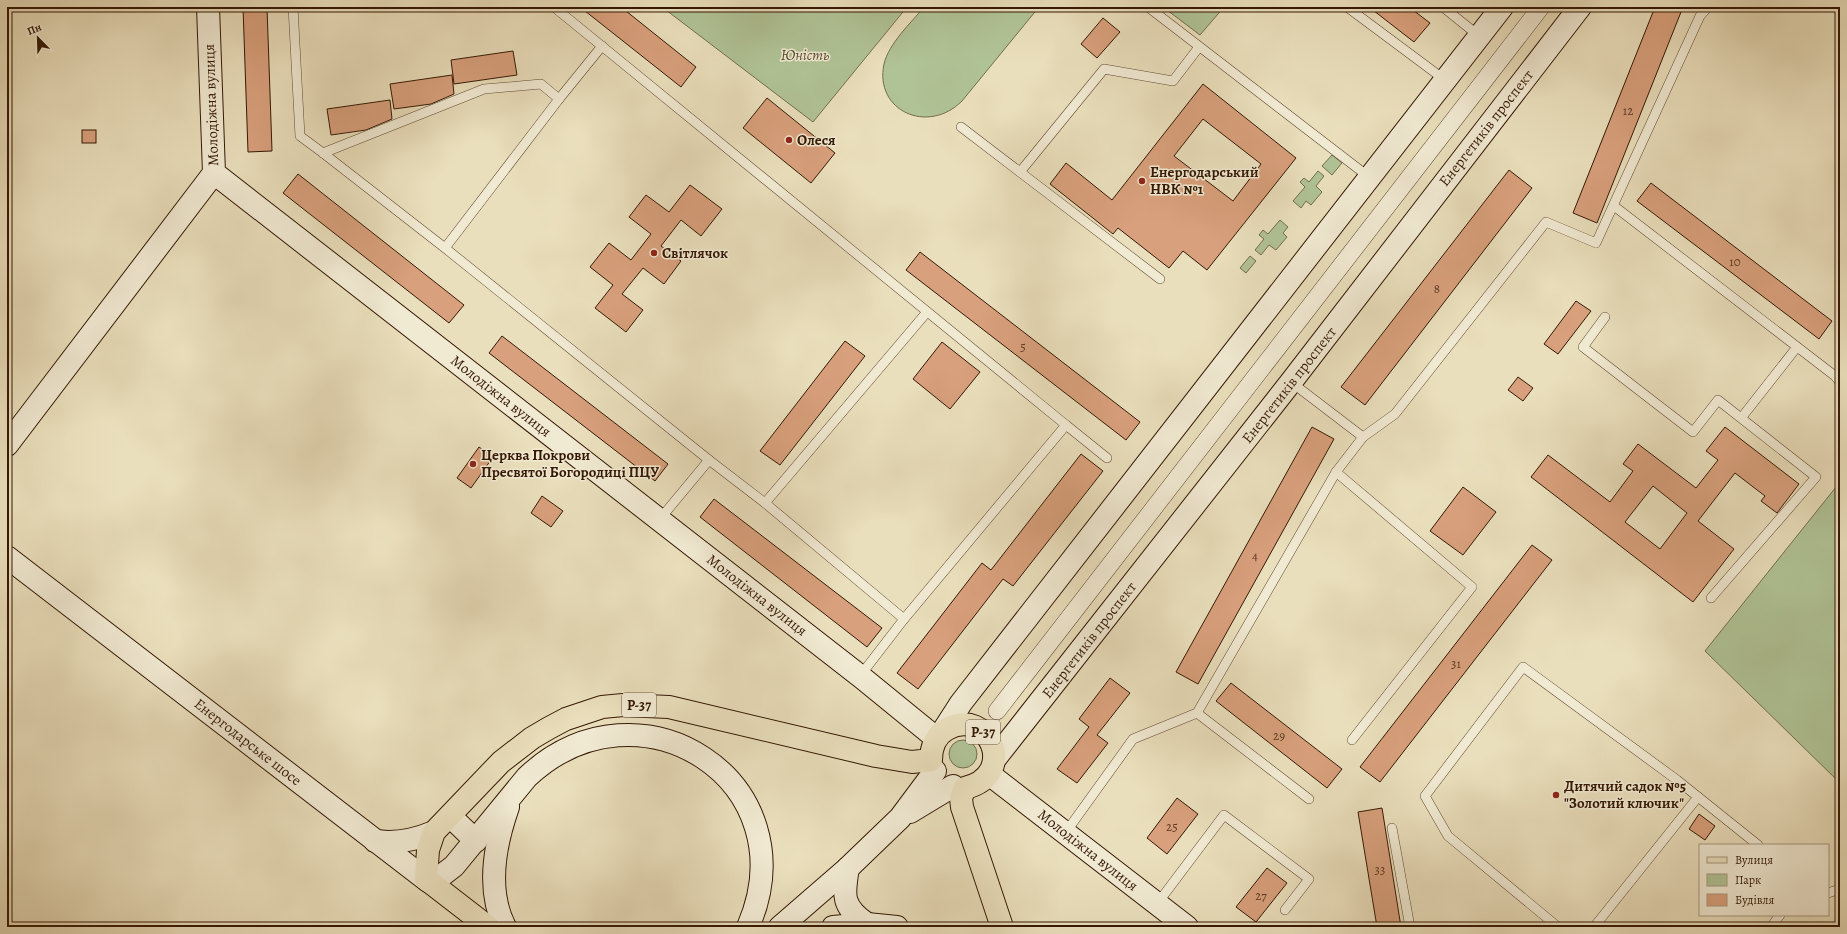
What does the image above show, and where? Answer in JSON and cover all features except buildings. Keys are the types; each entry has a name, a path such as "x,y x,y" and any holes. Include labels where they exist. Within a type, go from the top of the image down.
{"main road":[{"name":"Р-37","path":"426,880 428,850 434,832 501,762 532,738 566,719 602,707 638,705 669,707 876,756 933,765"},
{"name":"Р-37","path":"940,735 953,726 963,724 974,726 983,731 990,739 994,749 992,767"},
{"path":"933,765 933,745 940,735"},
{"path":"992,767 982,781 959,787 962,807 1002,927"},
{"name":"Енергодарське шосе","path":"426,880 488,927"}],"street":[{"name":"Молодіжна вулиця","path":"208,7 214,173 860,676 940,735"},
{"path":"940,735 961,703 1502,7"},
{"path":"996,711 1541,7"},
{"name":"Енергетиків проспект","path":"992,767 1580,7"},
{"path":"7,445 214,173"},
{"name":"Енергодарське шосе","path":"7,557 426,880"},
{"path":"426,880 428,881 435,879 448,872 476,841 518,788 538,767 551,758 579,744 597,738 630,734 646,736 662,739 693,751 708,761 734,786 754,820 762,851 762,882 755,910 748,927"},
{"path":"780,927 848,868 900,818 933,765 943,780 959,787"},
{"name":"Молодіжна вулиця","path":"992,767 1066,832 1187,927"},
{"path":"900,818 959,787"},
{"path":"505,927 498,908 495,859 502,826 518,788"},
{"path":"450,816 476,841"},
{"path":"375,841 408,841 434,832"},
{"path":"848,868 844,894 846,902 854,914 867,924"},
{"path":"794,927 848,868"},
{"path":"833,927 867,924 897,927"}],"lane":[{"path":"293,7 300,136 445,248 709,460 765,503 904,619"},
{"path":"554,7 1106,458"},
{"path":"1148,7 1369,177"},
{"path":"1347,7 1445,80"},
{"path":"1442,7 1479,36"},
{"path":"1066,832 1133,739 1197,713 1336,472 1363,437 1395,414 1546,222 1596,243 1700,16 1708,7"},
{"path":"445,248 559,99 602,46"},
{"path":"1020,172 1104,69 1173,81 1199,47"},
{"path":"323,153 484,90 541,84 559,99"},
{"path":"961,127 1160,279"},
{"path":"1614,206 1797,347 1838,376"},
{"path":"765,503 927,312"},
{"path":"1605,317 1583,347 1693,432 1718,400 1742,417 1816,477 1711,598"},
{"path":"1742,417 1797,347"},
{"path":"1291,382 1363,437"},
{"path":"860,676 904,619 1066,425"},
{"path":"660,519 709,460"},
{"path":"1336,472 1472,587 1352,740"},
{"path":"1558,927 1448,836 1426,796 1523,668 1698,797 1757,844"},
{"path":"1197,713 1310,798"},
{"path":"1594,927 1698,797"},
{"path":"1157,904 1224,815 1308,879 1285,910"},
{"path":"1392,828 1410,927"},
{"path":"1829,893 1840,889"},
{"path":"1771,927 1779,916"}],"green space":[{"name":"Юність","path":"662,7 907,7 813,122"},
{"path":"924,7 1039,7 962,101 948,111 934,116 920,117 906,113 895,105 887,94 883,80 884,64 891,48 895,41"},
{"path":"1163,7 1224,7 1200,35"},
{"path":"1332,155 1342,163 1332,175 1322,166"},
{"path":"1318,171 1324,176 1316,186 1322,192 1311,205 1306,201 1301,208 1293,201 1305,187 1300,182 1304,178 1309,182"},
{"path":"1280,220 1288,227 1283,233 1287,237 1276,250 1269,245 1261,255 1255,250 1264,239 1259,235 1263,230 1268,234"},
{"path":"1250,256 1256,261 1246,273 1240,268"},
{"path":"1840,482 1840,783 1705,651"},
{"path":"963,740 969,741 973,744 976,748 976,760 973,764 969,767 963,768 957,767 953,764 950,760 949,754 950,748 953,744 957,741"}],"place":[{"name":"Олеся","path":"789,140"},
{"name":"Енергодарський НВК №1","path":"1142,181"},
{"name":"Світлячок","path":"654,253"},
{"name":"Церква Покрови Пресвятої Богородиці ПЦУ","path":"473,464"},
{"name":"Дитячий садок №5 \"Золотий ключик\"","path":"1556,795"}]}
